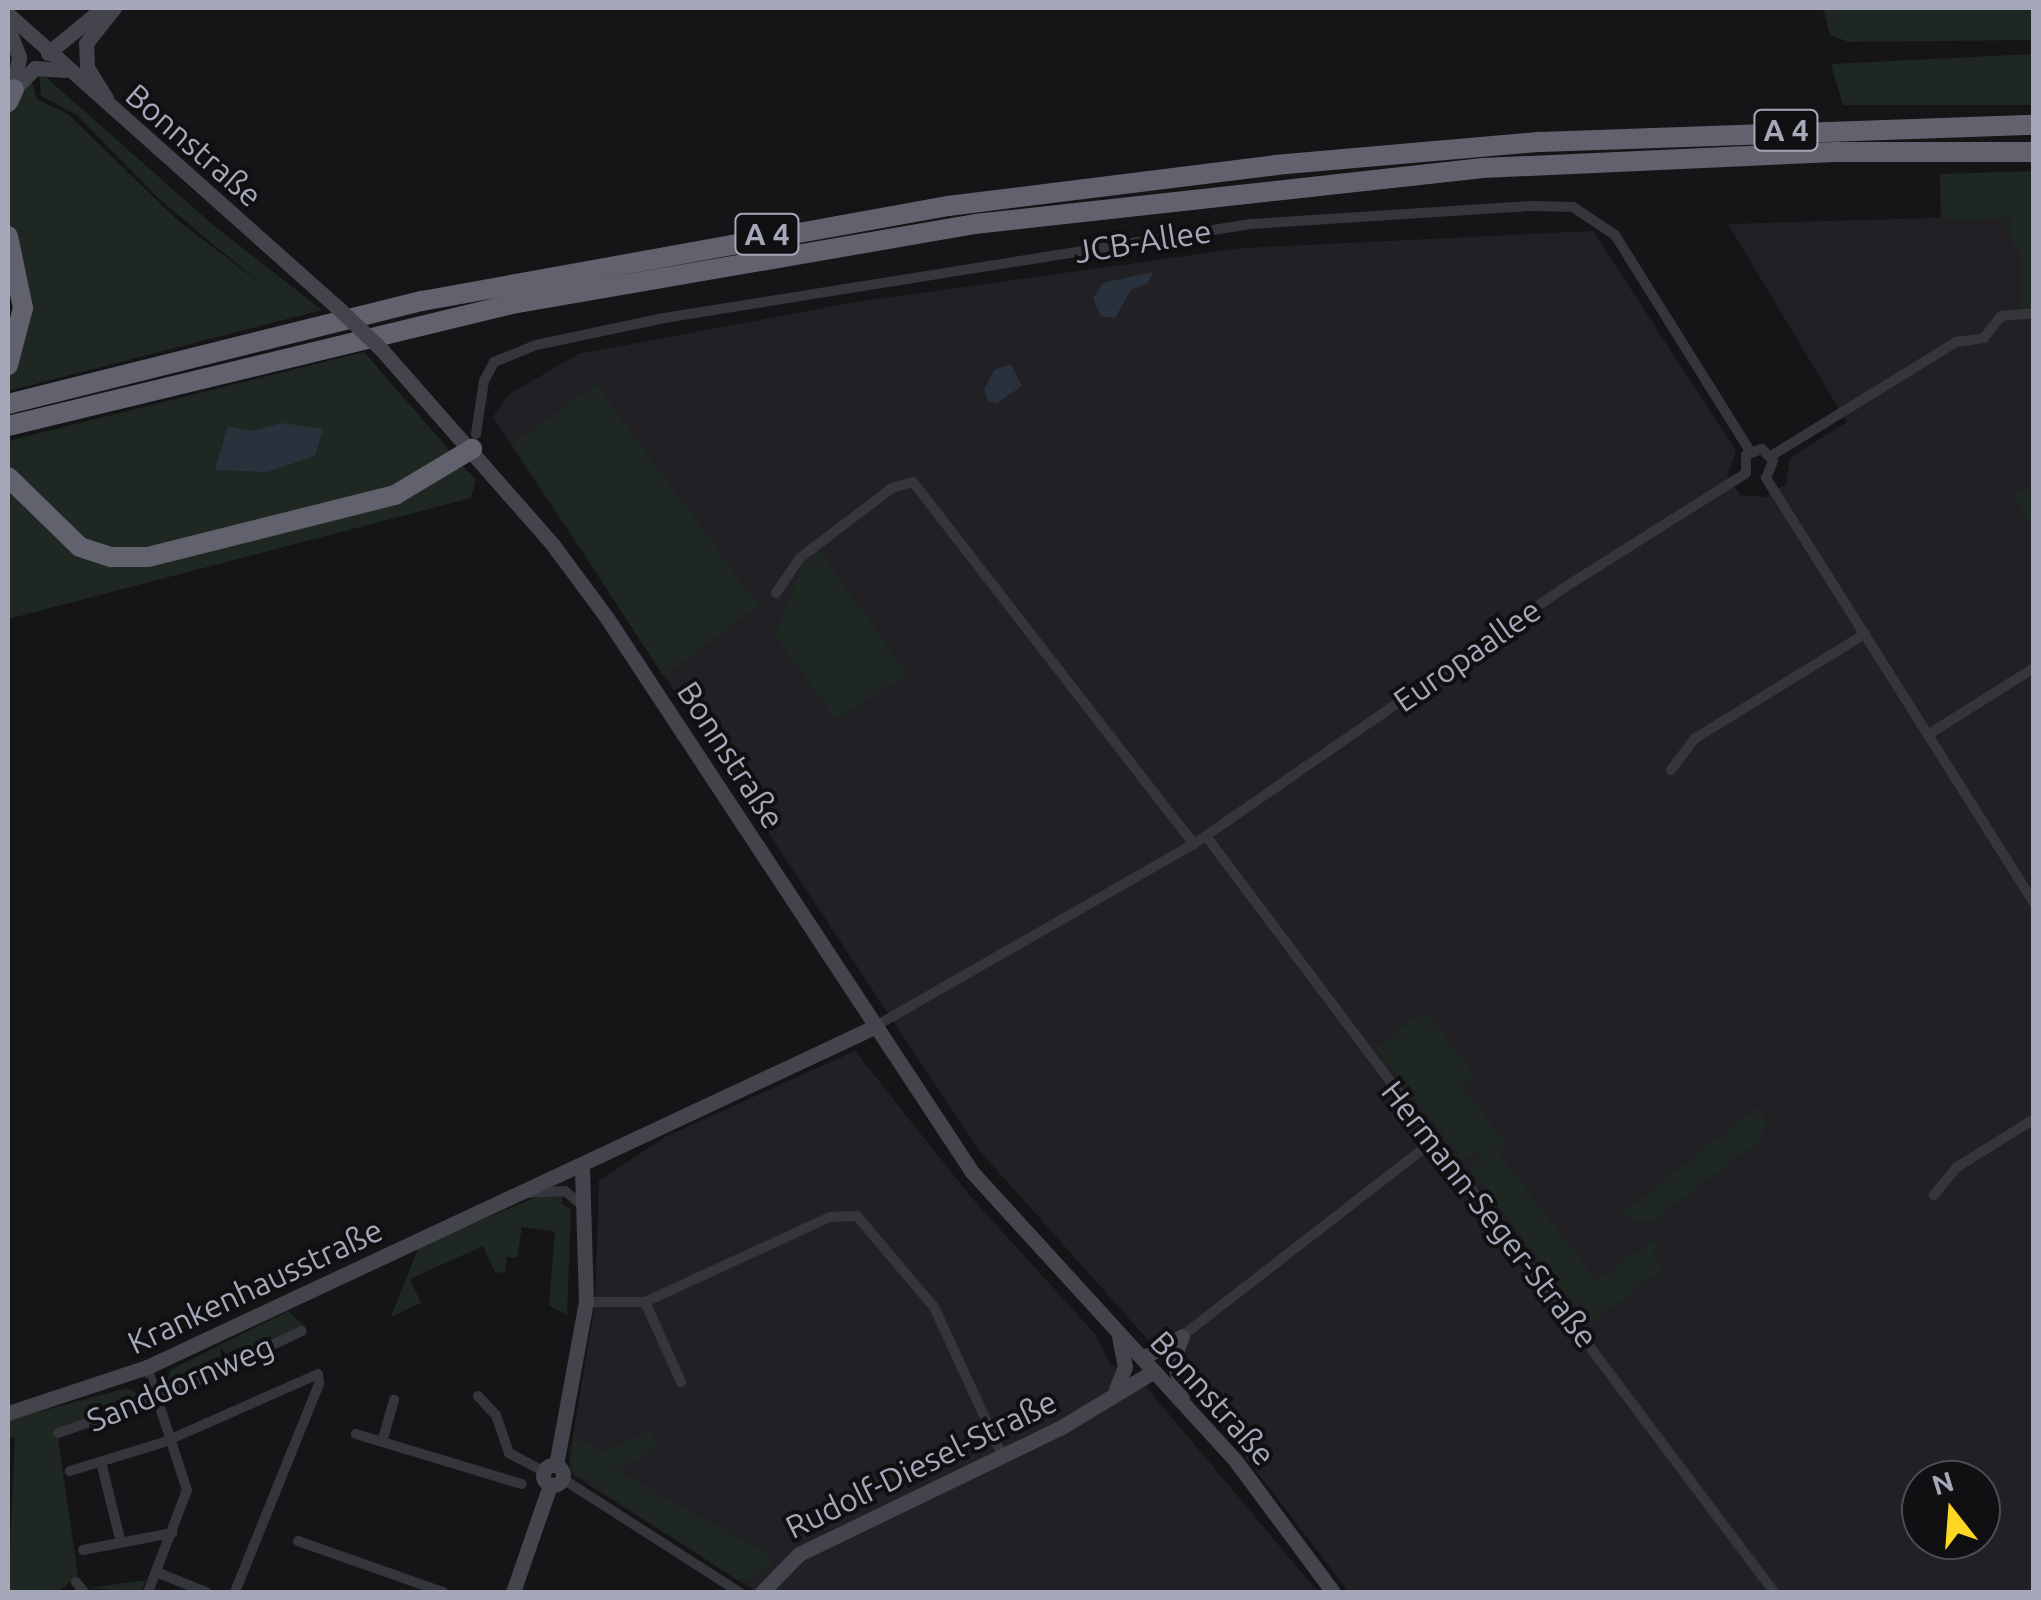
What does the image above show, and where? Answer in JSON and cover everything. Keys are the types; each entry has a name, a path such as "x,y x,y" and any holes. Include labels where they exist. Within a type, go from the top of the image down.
{"highway":[{"name":"A 4","path":"8,404 422,301 967,203 1275,165 1522,144 2034,125"},
{"name":"A 4","path":"8,426 512,304 975,224 1483,168 1835,152 2034,152"},
{"path":"8,236 23,308 8,365"},
{"path":"8,477 80,547 111,558 148,557 395,495 474,442"}],"main road":[{"path":"48,53 104,8"},
{"path":"114,8 90,32 85,56 117,114"},
{"name":"Bonnstraße","path":"8,14 336,305 474,442 626,644 872,1028 972,1172 1248,1476 1333,1592"},
{"path":"8,28 20,57 11,96"},
{"path":"11,96 35,68 69,71"},
{"name":"Krankenhausstraße","path":"8,1412 147,1367 872,1028"},
{"path":"513,1592 553,1475 586,1302 587,1220 582,1164"},
{"path":"1114,1392 1125,1367 1119,1333"},
{"path":"1142,1358 1182,1336"},
{"path":"1182,1336 1174,1358 1183,1402"},
{"name":"Rudolf-Diesel-Straße","path":"762,1592 798,1554 1002,1455 1154,1371"}],"street":[{"name":"JCB-Allee","path":"474,442 484,381 494,362 590,334 1251,224 1531,206 1573,207 1614,235 1750,452"},
{"path":"2034,313 2002,316 1984,338 1956,342 1772,456 1750,452 1746,473 1766,478 2034,903"},
{"path":"1766,478 1772,456"},
{"name":"Europaallee","path":"872,1028 1194,844 1570,584 1746,473"},
{"path":"776,593 800,558 892,488 913,482 1194,844"},
{"path":"1671,770 1694,740 1865,634"},
{"path":"1930,734 2034,668"},
{"name":"Hermann-Seger-Straße","path":"1206,836 1432,1142 1774,1592"},
{"path":"1934,1195 1957,1167 2034,1119"},
{"path":"1182,1336 1432,1142"},
{"name":"Krankenhausstraße","path":"520,1193 570,1193 587,1220"},
{"path":"586,1302 645,1302 830,1216 858,1216 934,1307 1002,1455"},
{"path":"645,1302 681,1382"},
{"name":"Sanddornweg","path":"58,1433 158,1399 302,1331"},
{"path":"147,1367 188,1490 148,1592"},
{"name":"Sanddornweg","path":"70,1471 170,1437 318,1374 320,1384 235,1592"},
{"path":"478,1396 496,1415 514,1458 553,1475 739,1592"},
{"path":"382,1442 394,1400"},
{"path":"356,1434 522,1484"},
{"path":"503,1478 514,1458"},
{"path":"101,1462 121,1542"},
{"path":"83,1550 172,1533"},
{"path":"298,1542 443,1592"},
{"path":"156,1572 206,1592"},
{"path":"76,1582 84,1592"}],"shaded area":[{"path":"1823,8 2033,8 2033,40 1849,42 1830,35"},
{"path":"2033,54 2033,105 1843,105 1831,64"},
{"path":"39,71 213,225 322,310 8,391 23,279 8,221 8,113 30,76 37,99 69,115 176,219 261,284 159,199 77,115 41,96"},
{"path":"2033,171 2033,309 2022,309 2021,252 2011,242 2010,218 1941,219 1940,174"},
{"path":"2033,215 2033,1592 1349,1592 1199,1397 978,1149 493,417 508,395 578,354 856,302 1243,248 1593,231 1736,451 1727,475 1740,495 1765,497 1786,484 1790,458 1847,422 1728,224"},
{"path":"364,352 450,451 407,484 155,551 90,546 8,470 8,441"},
{"path":"596,384 759,606 664,677 512,444"},
{"path":"462,466 476,479 471,498 8,619 8,482 99,561 411,496"},
{"path":"2033,482 2033,526 2013,496"},
{"path":"820,551 908,675 836,719 775,637 802,567"},
{"path":"1418,1015 1431,1018 1475,1077 1463,1087 1506,1144 1498,1152 1597,1281 1652,1240 1657,1246 1652,1252 1664,1267 1595,1321 1587,1321 1468,1167 1480,1157 1476,1151 1463,1160 1376,1048"},
{"path":"855,1051 971,1197 1096,1335 1110,1364 1142,1382 1318,1592 757,1592 573,1475 569,1460 595,1303 599,1181 665,1137"},
{"path":"1759,1106 1767,1124 1760,1140 1653,1221 1636,1223 1622,1213"},
{"path":"549,1192 564,1194 561,1203 571,1210 567,1315 549,1305 555,1232 522,1227 517,1258 507,1257 505,1273 495,1272 483,1246 410,1279 421,1303 391,1317 419,1246"},
{"path":"288,1311 305,1326 165,1393 170,1370"},
{"path":"127,1388 150,1400 57,1431 78,1576 57,1592 8,1592 15,1438 8,1437 8,1420"},
{"path":"651,1430 659,1446 619,1471 770,1555 774,1562 755,1579 737,1580 570,1470 574,1434 603,1452"},
{"path":"146,1580 141,1592 88,1588"}],"water":[{"path":"1153,272 1148,283 1131,290 1115,318 1100,316 1093,298 1103,283"},
{"path":"1011,364 1022,386 996,404 988,401 984,389 994,370"},
{"path":"282,423 323,429 315,456 267,472 215,470 228,426 251,431"}]}
